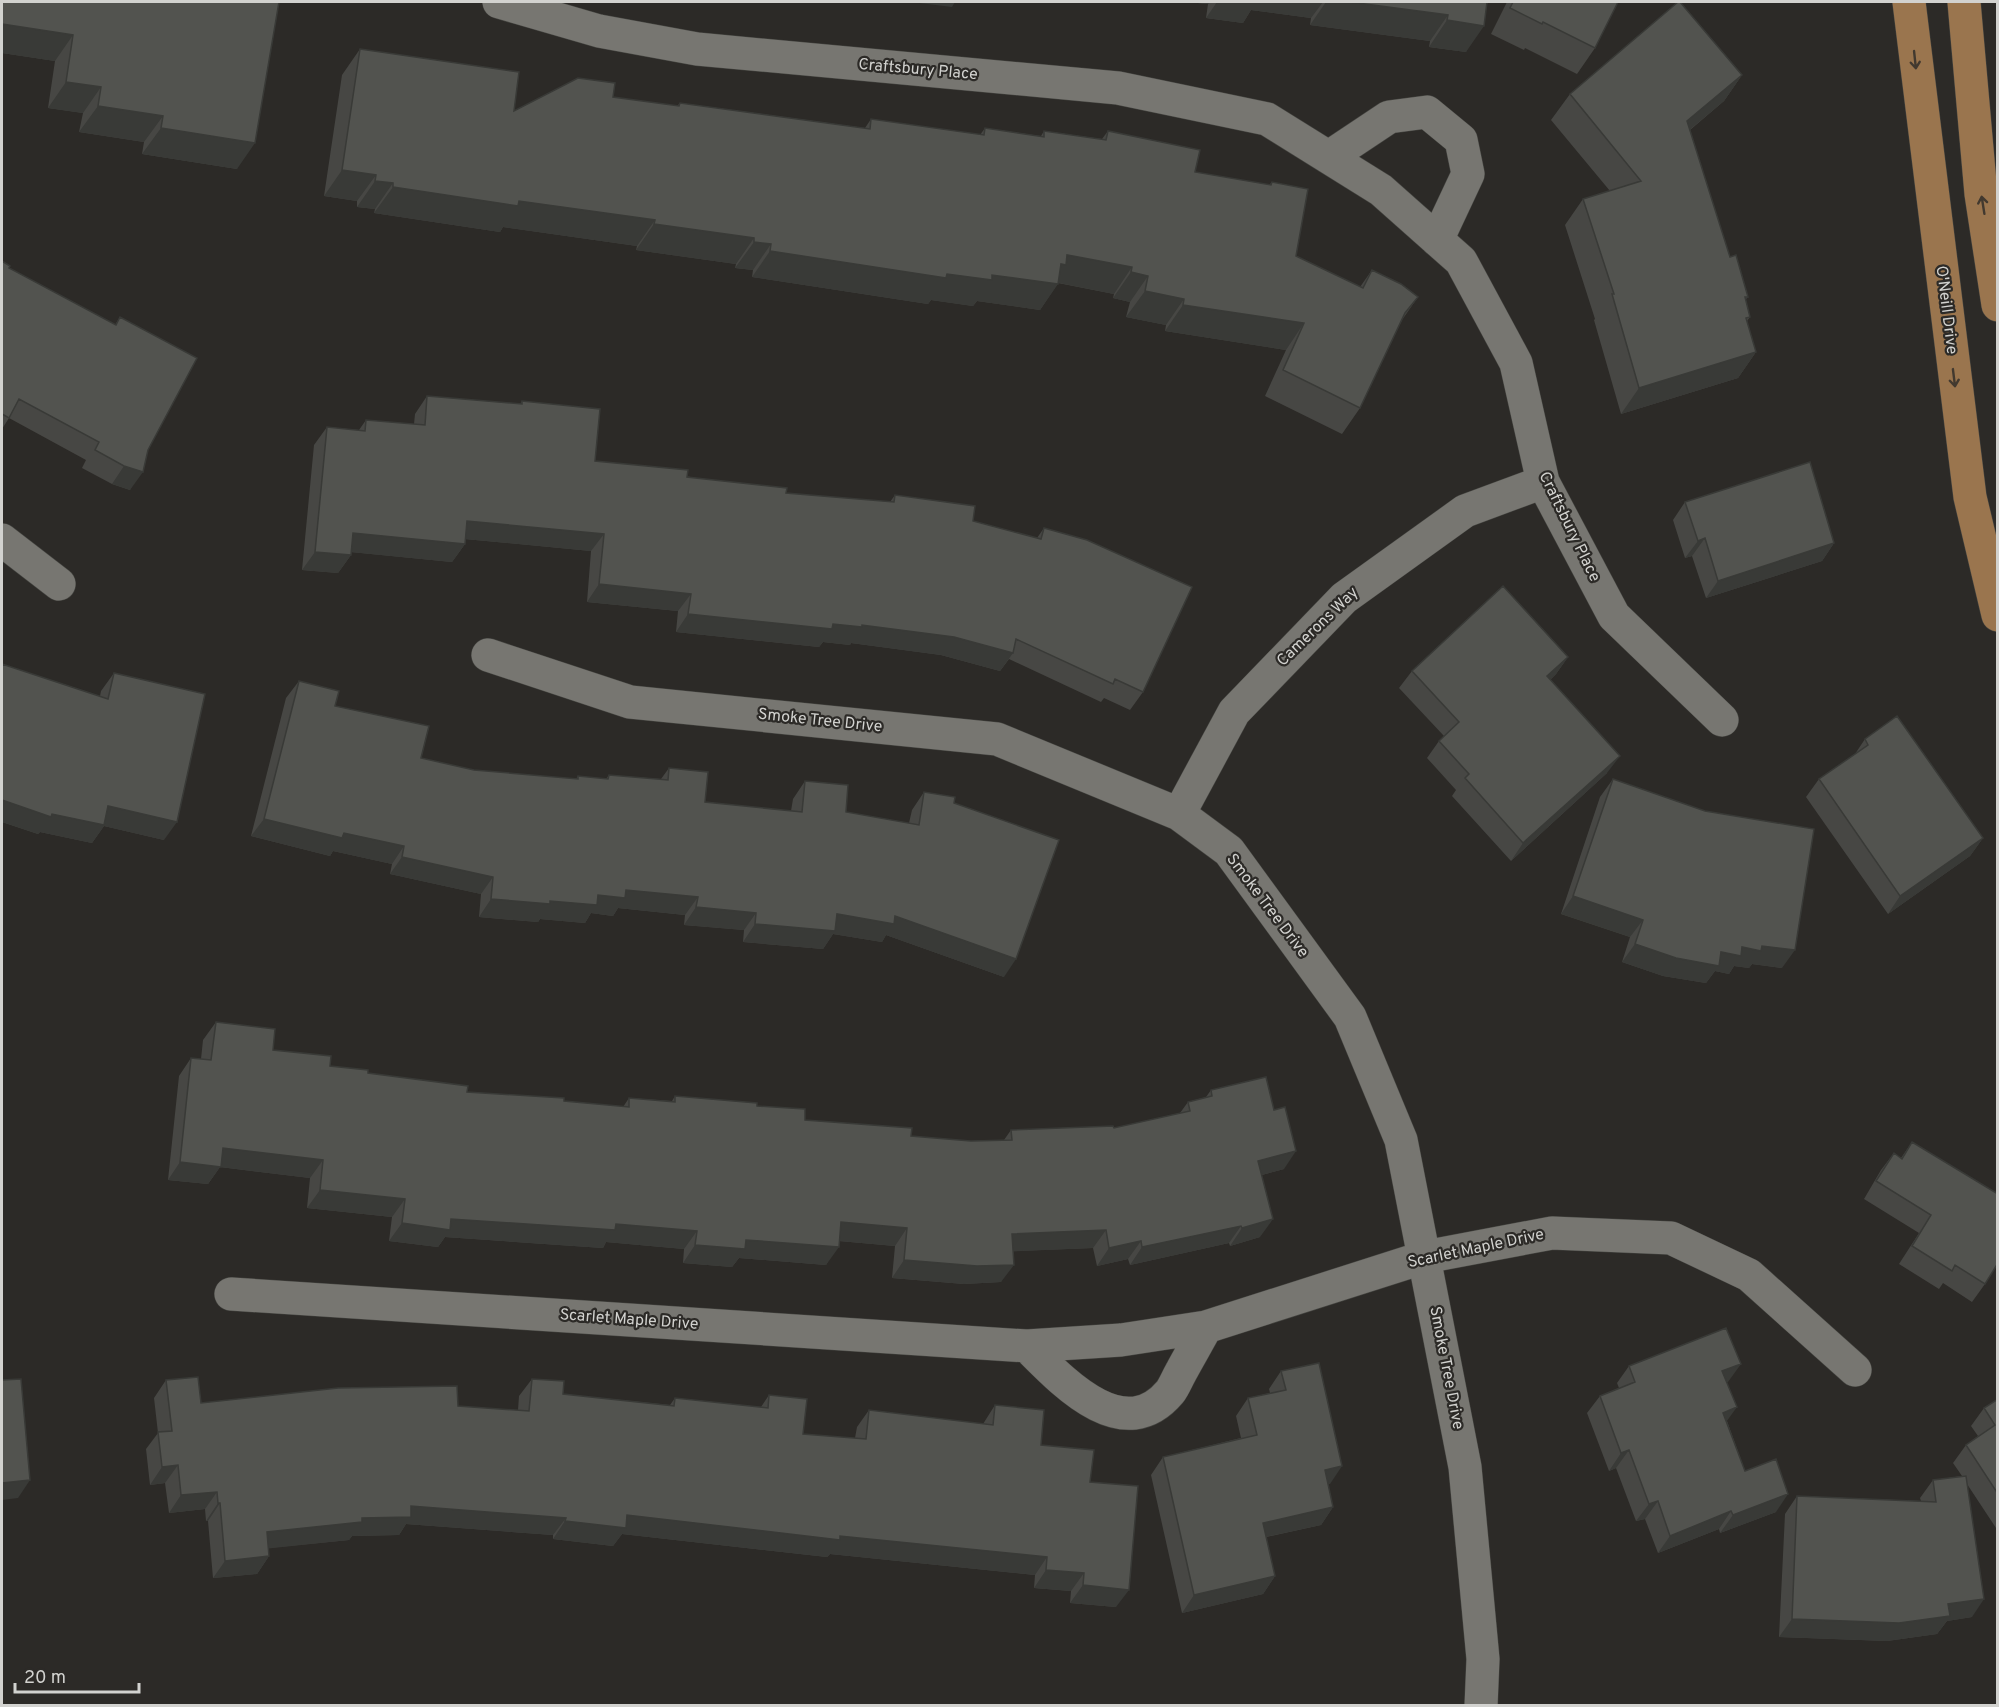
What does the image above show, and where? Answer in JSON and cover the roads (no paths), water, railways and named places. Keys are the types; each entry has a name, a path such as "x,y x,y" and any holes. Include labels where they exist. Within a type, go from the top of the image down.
{"main road":[{"name":"O'Neill Drive","path":"1909,2 1970,497 1998,615"},
{"path":"1964,2 1981,194 1998,305"}],"street":[{"name":"Craftsbury Place","path":"499,2 599,32 697,49 1118,88 1267,119 1381,190 1461,261 1516,363 1543,482 1614,616 1722,720"},
{"path":"1329,157 1389,117 1427,112 1461,140 1468,174 1437,240"},
{"name":"Camerons Way","path":"1179,814 1234,712 1344,598 1465,511 1543,482"},
{"path":"2,540 59,584"},
{"name":"Smoke Tree Drive","path":"488,655 630,702 997,739 1179,814 1229,851 1350,1017 1401,1140 1464,1467 1483,1659 1481,1706"},
{"name":"Scarlet Maple Drive","path":"231,1294 1027,1346 1121,1340 1206,1328 1425,1257 1552,1233 1671,1238 1749,1275 1855,1370"},
{"path":"1027,1346 1077,1393 1100,1407 1117,1413 1136,1413 1154,1406 1170,1392 1206,1328"}]}
